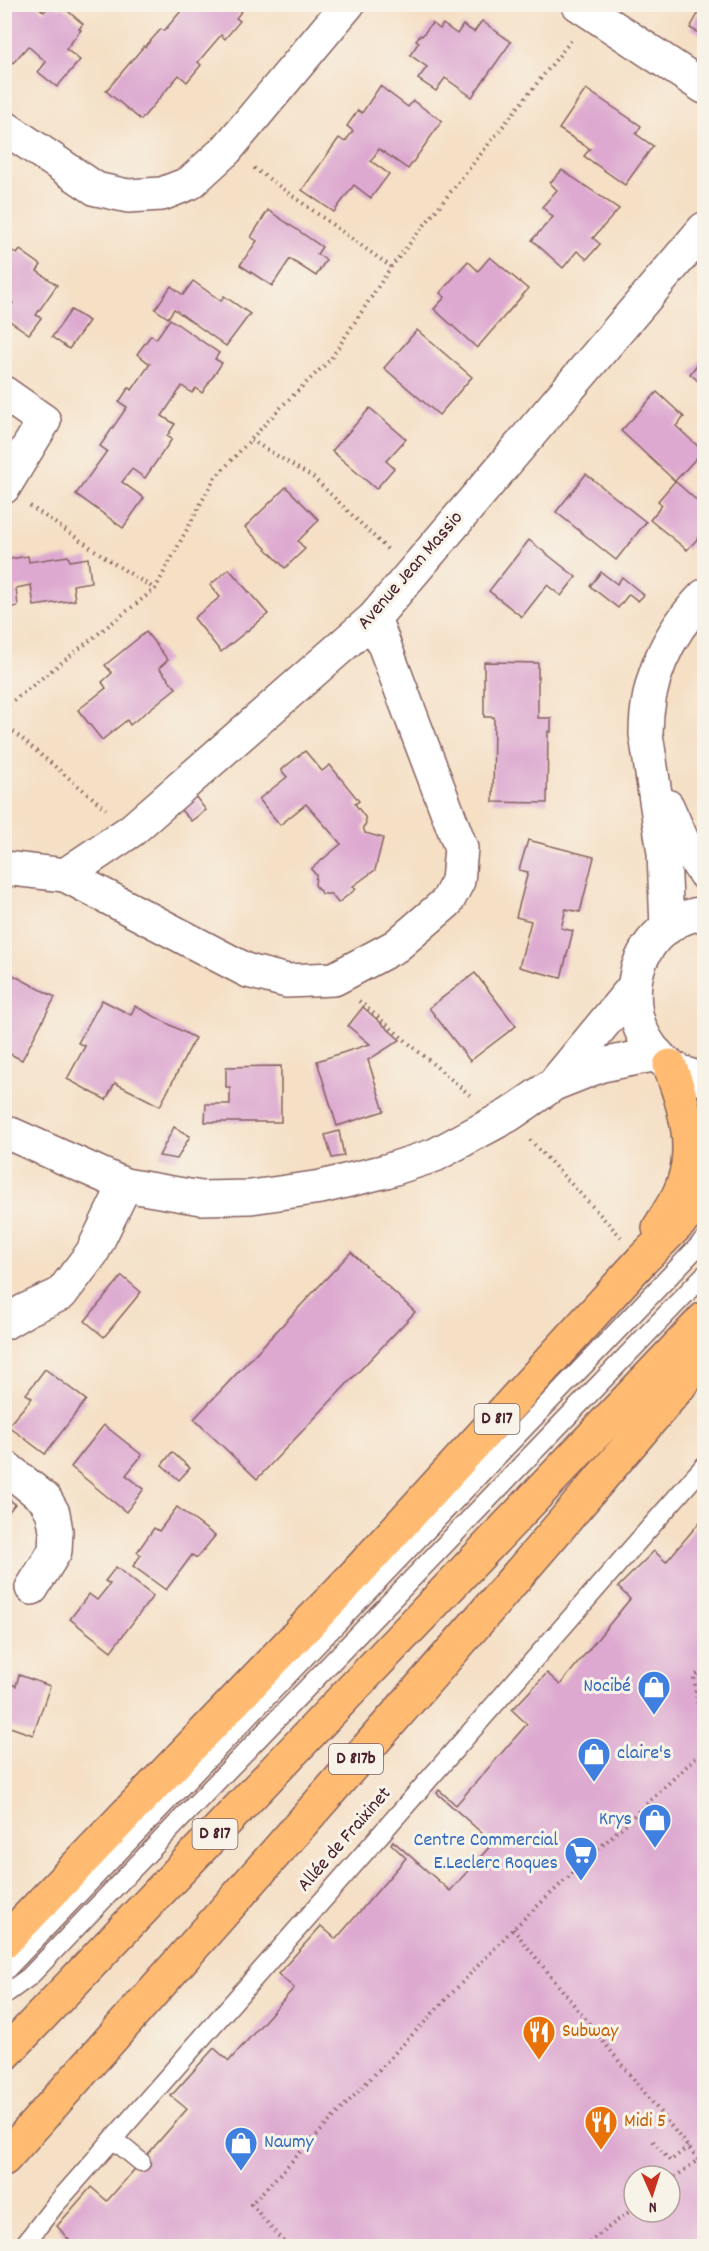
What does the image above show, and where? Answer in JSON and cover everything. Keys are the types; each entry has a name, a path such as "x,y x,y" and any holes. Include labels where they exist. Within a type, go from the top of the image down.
{"main road":[{"path":"642,1260 679,1194 688,1162 690,1133 684,1105 663,1060"},
{"name":"D 817","path":"4,1942 352,1578 642,1260 705,1198"},
{"name":"D 817","path":"4,2055 705,1319"},
{"name":"D 817b","path":"4,2158 144,2003 705,1357"}],"street":[{"path":"4,127 96,189 128,196 162,194 190,183 227,149 348,4"},
{"path":"585,9 705,87"},
{"name":"Avenue Jean Massio","path":"64,875 132,830 374,618 705,229"},
{"path":"4,393 44,421 14,494"},
{"path":"667,928 664,853 650,765 646,714 657,668 679,626 705,596"},
{"path":"4,868 64,875 248,971 287,981 334,979 396,946 447,902 458,881 461,849 374,618"},
{"path":"650,765 683,842 705,873"},
{"path":"705,913 692,915 667,928 650,945 639,965 633,988 634,1009 640,1028 663,1060 692,1077 705,1079"},
{"path":"554,1084 633,988"},
{"path":"4,1131 125,1185 201,1198 251,1197 321,1187 386,1171 435,1155 509,1116 554,1084 602,1065 663,1060"},
{"path":"4,1323 61,1294 93,1252 125,1185"},
{"path":"4,1466 45,1499 53,1513 56,1532 55,1551 32,1588"}],"lane":[{"path":"4,1972 705,1240"},
{"path":"4,1995 29,1977 705,1275"},
{"name":"Allée de Fraixinet","path":"23,2247 55,2205 705,1466"},
{"path":"113,2139 141,2162"}],"path":[{"path":"4,708 155,589 214,479 330,360 392,267 585,9"},
{"path":"227,149 392,267"},
{"path":"251,440 314,478 412,572"},
{"path":"14,494 155,589"},
{"path":"4,724 132,830"},
{"path":"287,2247 251,2204 513,1929 704,1751 694,1677 705,1668"},
{"path":"513,1929 705,2167"},
{"path":"653,2140 670,2161 688,2147"},
{"path":"682,2172 699,2159"},
{"path":"584,2247 622,2217"}],"building":[{"path":"4,4 35,4 44,12 51,4 55,4 59,8 62,6 83,24 66,49 80,60 57,87 38,72 46,62 28,46 13,63 4,56"},
{"path":"187,4 247,4 236,18 240,21 225,39 221,35 198,62 201,65 187,82 179,75 141,120 106,91 144,46 161,29 164,31"},
{"path":"698,14 704,18 704,36 690,28"},
{"path":"482,21 511,42 472,97 445,78 436,91 418,79 427,67 410,55 419,42 416,40 432,23 440,29 443,24 457,34 463,25 474,32"},
{"path":"380,86 408,107 413,101 442,121 408,169 379,149 371,161 389,174 371,198 354,185 334,212 302,190 339,138 345,142 353,131 347,126 358,110 362,113"},
{"path":"586,89 641,126 636,134 653,146 625,185 584,156 590,149 559,129"},
{"path":"562,170 619,209 593,238 600,244 587,259 577,251 563,268 532,240 553,217 542,207 557,190 550,183"},
{"path":"268,210 322,247 317,254 326,260 316,276 290,259 272,286 240,265 257,241 251,237"},
{"path":"4,246 17,254 20,250 41,265 37,271 57,285 36,315 41,318 29,334 4,317 13,303 4,297"},
{"path":"490,257 528,289 477,348 434,309 445,297 440,293 468,261 478,271"},
{"path":"193,281 221,301 224,296 250,314 226,346 174,309 168,318 155,309 171,286 183,295"},
{"path":"71,310 89,321 69,349 52,337"},
{"path":"170,319 219,353 215,359 222,363 202,393 196,388 192,393 182,386 162,416 175,424 167,436 172,439 145,478 132,469 122,482 144,498 123,528 76,494 107,451 100,446 127,407 119,402 129,387 132,390 150,364 137,354 151,335 156,339"},
{"path":"417,330 472,377 439,415 384,368"},
{"path":"704,355 704,386 690,374"},
{"path":"657,392 684,417 676,426 703,451 675,481 621,431"},
{"path":"370,408 406,439 386,461 394,468 376,489 332,451"},
{"path":"586,474 646,522 616,560 556,512"},
{"path":"675,481 704,507 704,532 687,550 650,520 662,505 658,501"},
{"path":"286,487 319,520 298,541 305,549 285,568 245,527"},
{"path":"529,540 576,577 561,596 547,585 522,617 489,591"},
{"path":"28,556 29,562 68,556 70,561 88,558 91,582 73,585 75,600 34,606 31,585 16,588 18,606 4,609 4,560"},
{"path":"229,569 268,614 221,652 194,618 220,597 210,585"},
{"path":"601,572 617,584 622,577 644,595 638,601 629,594 618,608 590,586"},
{"path":"146,632 168,660 159,668 176,688 130,725 127,720 102,740 78,710 106,688 102,682 112,673 105,665"},
{"path":"484,662 538,663 538,718 551,718 551,732 548,731 547,803 493,802 494,717 484,717"},
{"path":"305,751 322,771 330,765 359,801 355,804 365,817 366,824 363,827 365,833 383,838 375,870 353,886 356,889 338,903 331,894 322,894 315,885 316,875 311,869 341,844 306,804 280,825 259,799 287,777 281,770"},
{"path":"195,796 206,810 191,821 180,809"},
{"path":"528,840 594,857 580,912 566,909 561,928 573,931 561,978 519,967 531,921 516,917 528,872 519,870"},
{"path":"475,973 516,1026 470,1061 429,1008"},
{"path":"11,974 55,997 22,1060 4,1051 4,987"},
{"path":"102,1000 131,1015 135,1006 195,1038 160,1106 115,1083 106,1100 67,1079 85,1046 78,1043"},
{"path":"363,1007 400,1040 368,1060 384,1111 337,1126 317,1061 370,1044 348,1026"},
{"path":"281,1066 281,1122 205,1122 206,1104 230,1104 230,1087 226,1087 226,1067"},
{"path":"174,1127 190,1136 177,1159 159,1156"},
{"path":"339,1131 344,1156 332,1158 325,1135"},
{"path":"351,1252 415,1312 257,1479 194,1419"},
{"path":"122,1276 141,1292 104,1337 85,1321"},
{"path":"45,1369 86,1400 45,1454 8,1426 32,1398 26,1394"},
{"path":"104,1425 142,1455 126,1475 144,1489 126,1512 71,1467"},
{"path":"172,1452 190,1468 179,1480 162,1465"},
{"path":"4,1496 15,1504 4,1518"},
{"path":"177,1507 215,1536 197,1558 192,1555 166,1590 133,1566 141,1555 137,1552 154,1528 159,1531"},
{"name":"Centre Commercial E.Leclerc Roques","path":"704,1517 704,2246 74,2246 57,2226 91,2187 107,2201 187,2109 171,2096 214,2048 229,2061 294,1988 278,1974 321,1926 336,1939 406,1858 391,1844 393,1841 450,1891 493,1843 437,1793 439,1790 456,1805 527,1724 512,1710 547,1673 560,1685 630,1599 618,1587 654,1551 666,1562"},
{"path":"116,1567 153,1596 111,1651 70,1619 89,1594 97,1600 110,1584 105,1581"},
{"path":"19,1675 50,1686 33,1735 4,1725 4,1681 16,1686"}],"place":[{"name":"Nocibé","path":"654,1716"},
{"name":"claire's","path":"594,1783"},
{"name":"Krys","path":"655,1849"},
{"name":"Centre Commercial E.Leclerc Roques","path":"581,1882"},
{"name":"Subway","path":"539,2061"},
{"name":"Midi 5","path":"601,2151"},
{"name":"Naumy","path":"241,2172"}]}
